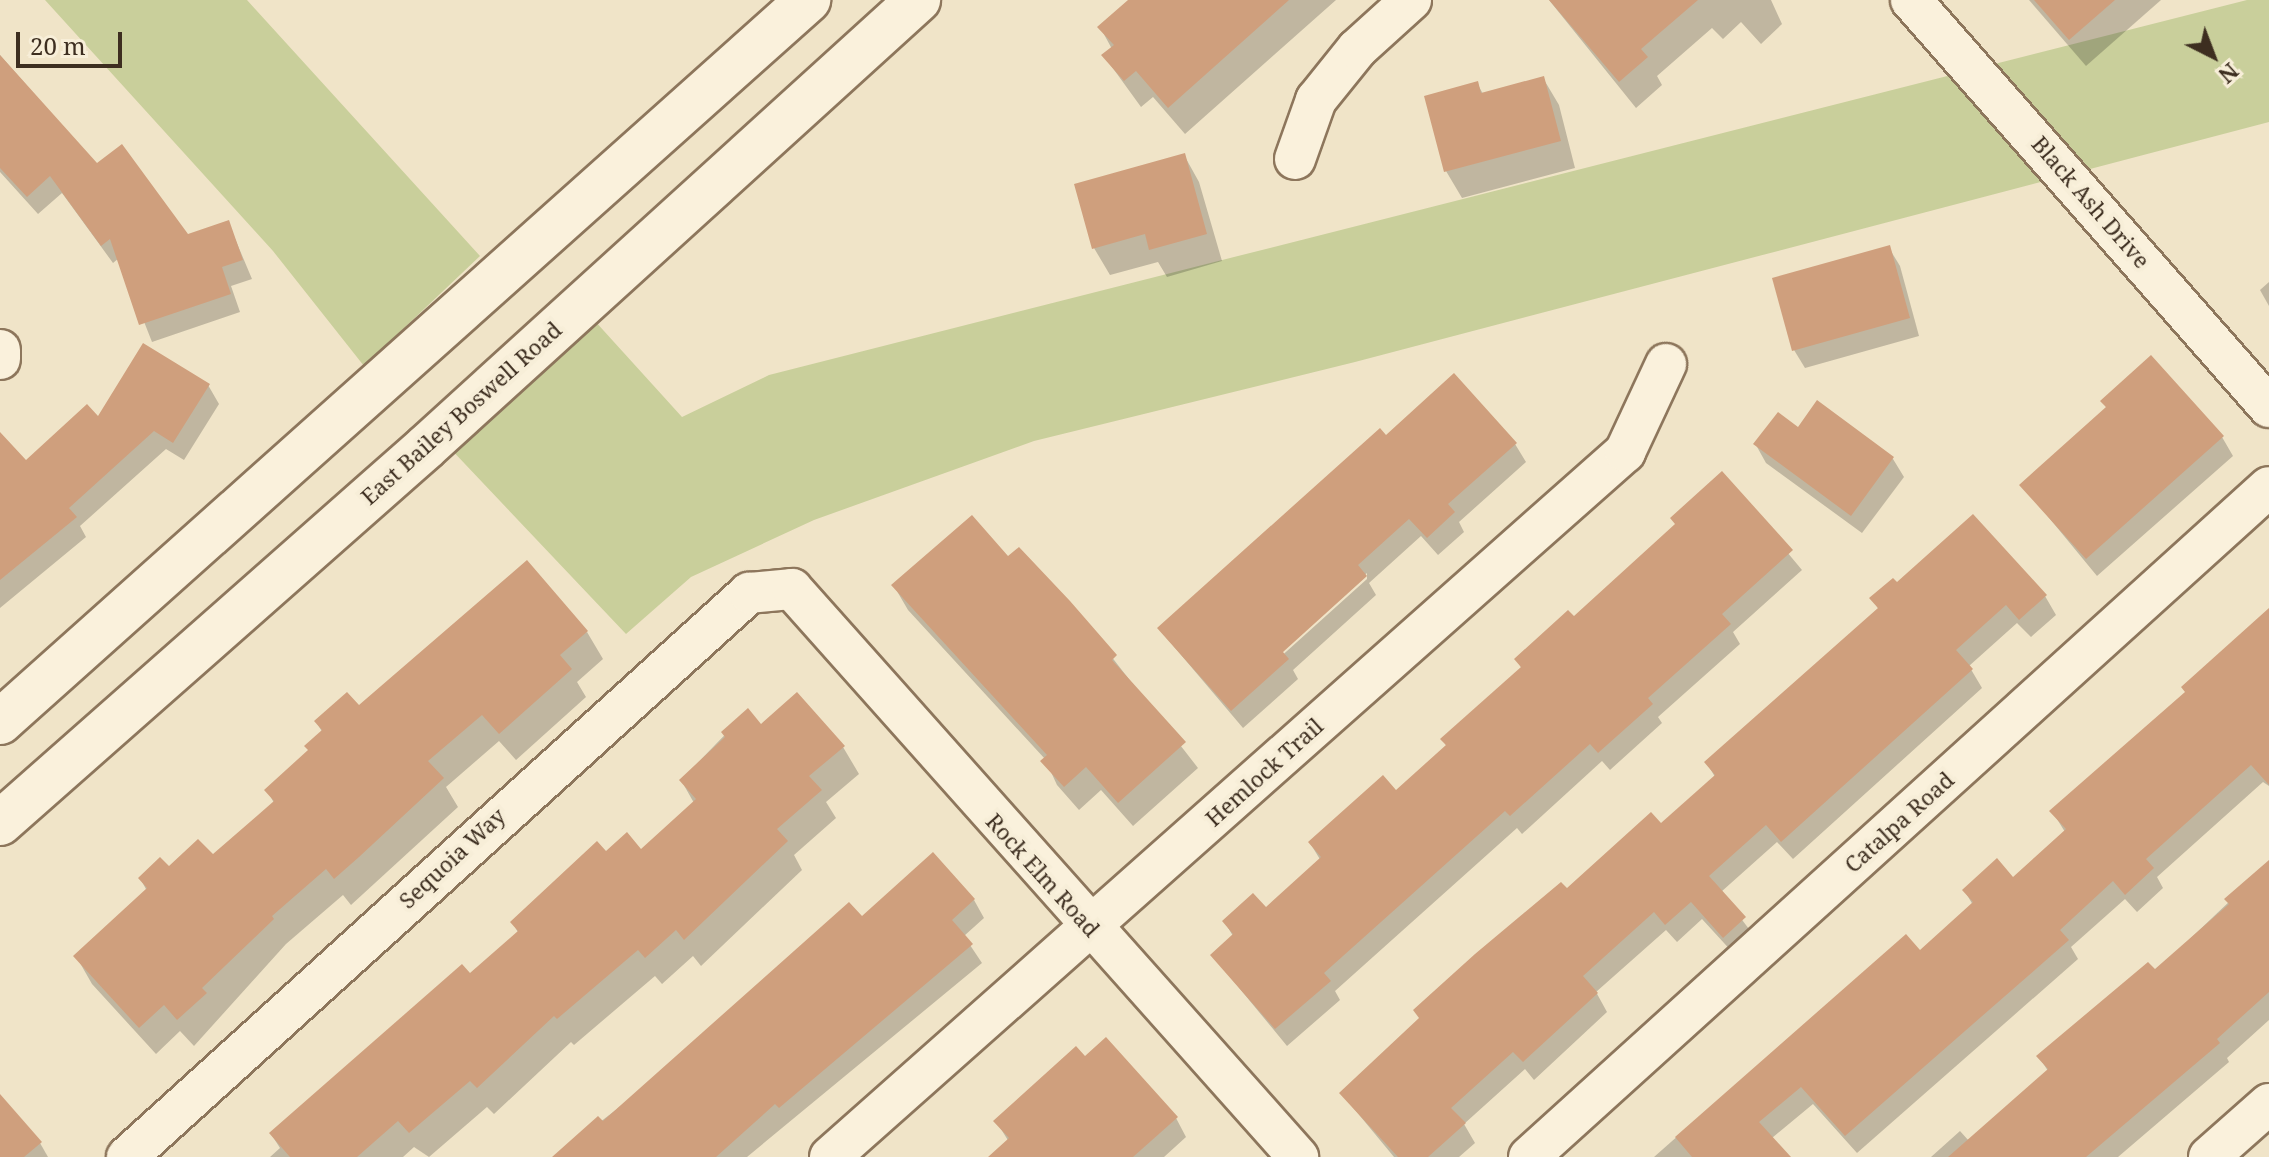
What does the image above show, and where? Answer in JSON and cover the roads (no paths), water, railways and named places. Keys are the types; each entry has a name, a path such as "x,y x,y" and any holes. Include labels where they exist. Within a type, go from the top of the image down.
{"main road":[{"path":"0,722 808,0"},
{"name":"East Bailey Boswell Road","path":"0,823 414,457 918,0"}],"street":[{"path":"1295,159 1316,100 1357,49 1411,0"},
{"name":"Black Ash Drive","path":"1911,0 2269,407"},
{"name":"Hemlock Trail","path":"830,1157 1625,452 1666,364"},
{"name":"Catalpa Road","path":"1529,1157 2269,487"},
{"name":"Rock Elm Road","path":"792,589 1089,928 1298,1157"},
{"name":"Sequoia Way","path":"127,1157 749,593 792,589"},
{"path":"2209,1157 2269,1104"}]}
